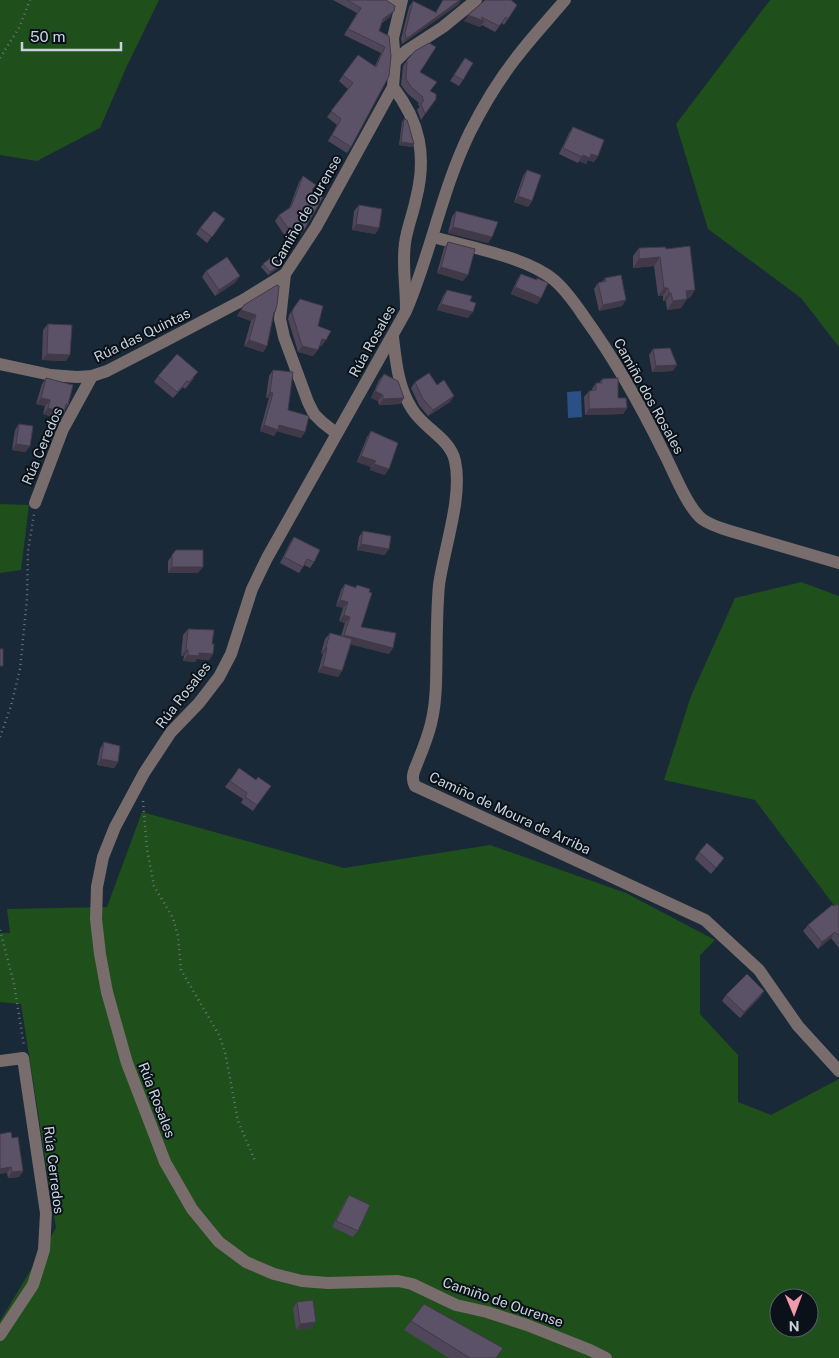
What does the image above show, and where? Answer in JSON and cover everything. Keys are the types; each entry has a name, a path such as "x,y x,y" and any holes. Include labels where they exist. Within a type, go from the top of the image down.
{"street":[{"path":"386,0 401,3 393,38 395,62 393,87 402,100 418,133 421,155 419,187 405,242 406,311"},
{"path":"395,62 406,51 443,27 476,0"},
{"name":"Rúa Rosales","path":"328,1283 302,1281 274,1274 246,1262 219,1242 192,1209 165,1162 128,1064 107,992 100,954 96,919 97,887 103,857 115,827 138,784 171,732 199,703 219,677 231,654 252,589 267,558 406,311 418,284 451,179 469,134 490,96 516,58 559,3"},
{"name":"Camiño de Ourense","path":"336,433 314,414 284,337 280,318 285,274 316,227 393,87"},
{"name":"Camiño dos Rosales","path":"433,237 500,255 524,264 553,279 568,294 598,336 625,379 689,502 702,519 714,526 839,563"},
{"name":"Rúa das Quintas","path":"0,364 51,375 92,376 107,371 243,300 285,274"},
{"name":"Camiño de Moura de Arriba","path":"393,337 402,391 412,410 420,420 444,440 452,451 456,468 456,493 440,584 437,618 436,708 430,731 412,776 415,786 705,920 759,970 798,1026 839,1071"},
{"name":"Rúa Ceredos","path":"35,503 63,429 92,376"},
{"path":"0,1061 23,1058"},
{"name":"Rúa Cerredos","path":"0,1335 33,1285 44,1250 46,1213 23,1058"},
{"name":"Camiño de Ourense","path":"328,1283 380,1280 412,1284 456,1305 487,1312 527,1325 606,1358"}],"path":[{"path":"0,58 18,28 30,0"},
{"path":"0,737 11,706 20,669 28,551 35,503"},
{"path":"138,784 145,807 147,849 154,886 173,918 178,936 180,970 219,1035 225,1052 238,1121 256,1163"},
{"path":"0,930 14,984 24,1040 23,1058"}],"green space":[{"path":"0,0 159,0 126,68 100,128 37,161 0,155"},
{"path":"770,0 839,0 839,347 801,298 708,229 676,124"},
{"path":"0,504 29,505 21,570 0,573"},
{"path":"801,582 839,596 839,912 755,800 664,780 691,696 735,598"},
{"path":"142,812 344,868 490,845 626,893 715,940 700,955 700,1014 738,1055 738,1102 771,1115 839,1079 839,1358 0,1358 0,1321 56,1228 21,1004 0,1002 0,933 10,933 7,909 107,907"}],"water":[{"path":"581,391 582,417 568,418 567,392"}],"building":[{"path":"347,0 386,0 395,6 394,11 383,19 379,31 389,36 391,56 389,76 351,147 332,135 341,119 331,111 353,83 343,75 358,55 376,67 385,47 348,29 361,8"},
{"path":"443,0 460,0 406,39 405,33 413,1 437,13"},
{"path":"485,0 511,0 517,5 508,19 506,17 499,26 481,17 484,21 468,15"},
{"path":"429,43 436,47 420,72 437,82 430,91 436,94 436,99 425,114 421,104 424,100 422,99 423,97 412,88 406,79 407,60 415,51"},
{"path":"465,58 473,63 463,80 454,75"},
{"path":"404,119 407,120 414,144 401,142"},
{"path":"573,127 604,140 598,156 591,154 590,158 583,155 582,157 563,148"},
{"path":"527,170 541,175 532,201 518,196"},
{"path":"303,176 316,185 312,190 323,197 304,230 295,239 279,215 291,207"},
{"path":"359,205 382,209 379,228 356,224"},
{"path":"214,211 225,219 212,237 200,228"},
{"path":"456,211 498,222 492,237 453,227"},
{"path":"448,242 475,249 468,275 441,267"},
{"path":"690,246 695,290 686,291 687,299 673,301 668,288 664,288 660,257 639,259 639,248 665,247 666,249"},
{"path":"274,255 282,264 270,272 263,264"},
{"path":"227,257 240,276 219,290 206,271"},
{"path":"521,274 548,283 541,298 515,287"},
{"path":"621,275 626,300 603,305 598,283 606,281 605,278"},
{"path":"277,285 279,286 277,305 267,346 249,340 256,315 241,310 244,305"},
{"path":"447,290 472,296 470,301 476,303 473,312 441,304"},
{"path":"300,299 323,306 318,326 331,331 326,340 322,339 318,350 302,346 292,313"},
{"path":"48,324 72,325 70,355 47,354"},
{"path":"670,348 677,365 656,366 653,349"},
{"path":"177,354 198,372 177,392 158,376"},
{"path":"273,370 293,372 288,410 309,416 305,432 279,425 278,430 264,425 273,393 270,392"},
{"path":"429,373 437,385 444,380 454,396 433,410 423,399 415,382"},
{"path":"384,374 398,381 404,398 383,399 383,395 375,391"},
{"path":"46,378 73,385 64,413 48,408 50,400 41,398"},
{"path":"618,378 618,398 626,398 627,408 589,409 589,391 596,390 596,383 602,383 602,379"},
{"path":"19,424 33,426 30,446 16,444"},
{"path":"371,431 398,443 389,469 374,464 376,461 361,456"},
{"path":"363,531 391,536 389,549 361,544"},
{"path":"294,537 320,550 314,562 307,559 303,567 284,557"},
{"path":"176,550 203,550 203,567 172,567 172,555"},
{"path":"345,584 356,588 357,585 370,589 369,592 372,593 361,627 396,633 393,648 344,635 350,617 344,615 348,602 340,600"},
{"path":"188,629 214,630 213,654 199,653 199,656 188,655 188,650 186,650"},
{"path":"330,633 352,639 342,671 323,666"},
{"path":"0,649 3,649 3,666 0,666"},
{"path":"104,742 120,746 118,762 101,759"},
{"path":"239,768 256,780 258,777 271,786 257,805 245,797 247,793 230,781"},
{"path":"707,843 724,858 716,868 699,852"},
{"path":"837,904 839,906 839,936 835,932 822,942 808,925 832,905"},
{"path":"747,974 764,991 744,1012 726,995"},
{"path":"11,1132 12,1138 18,1137 23,1171 12,1172 11,1167 0,1169 0,1134"},
{"path":"349,1195 370,1205 358,1231 336,1221"},
{"path":"313,1300 316,1322 300,1324 297,1302"},
{"path":"424,1304 503,1348 496,1358 470,1358 411,1321"}]}
